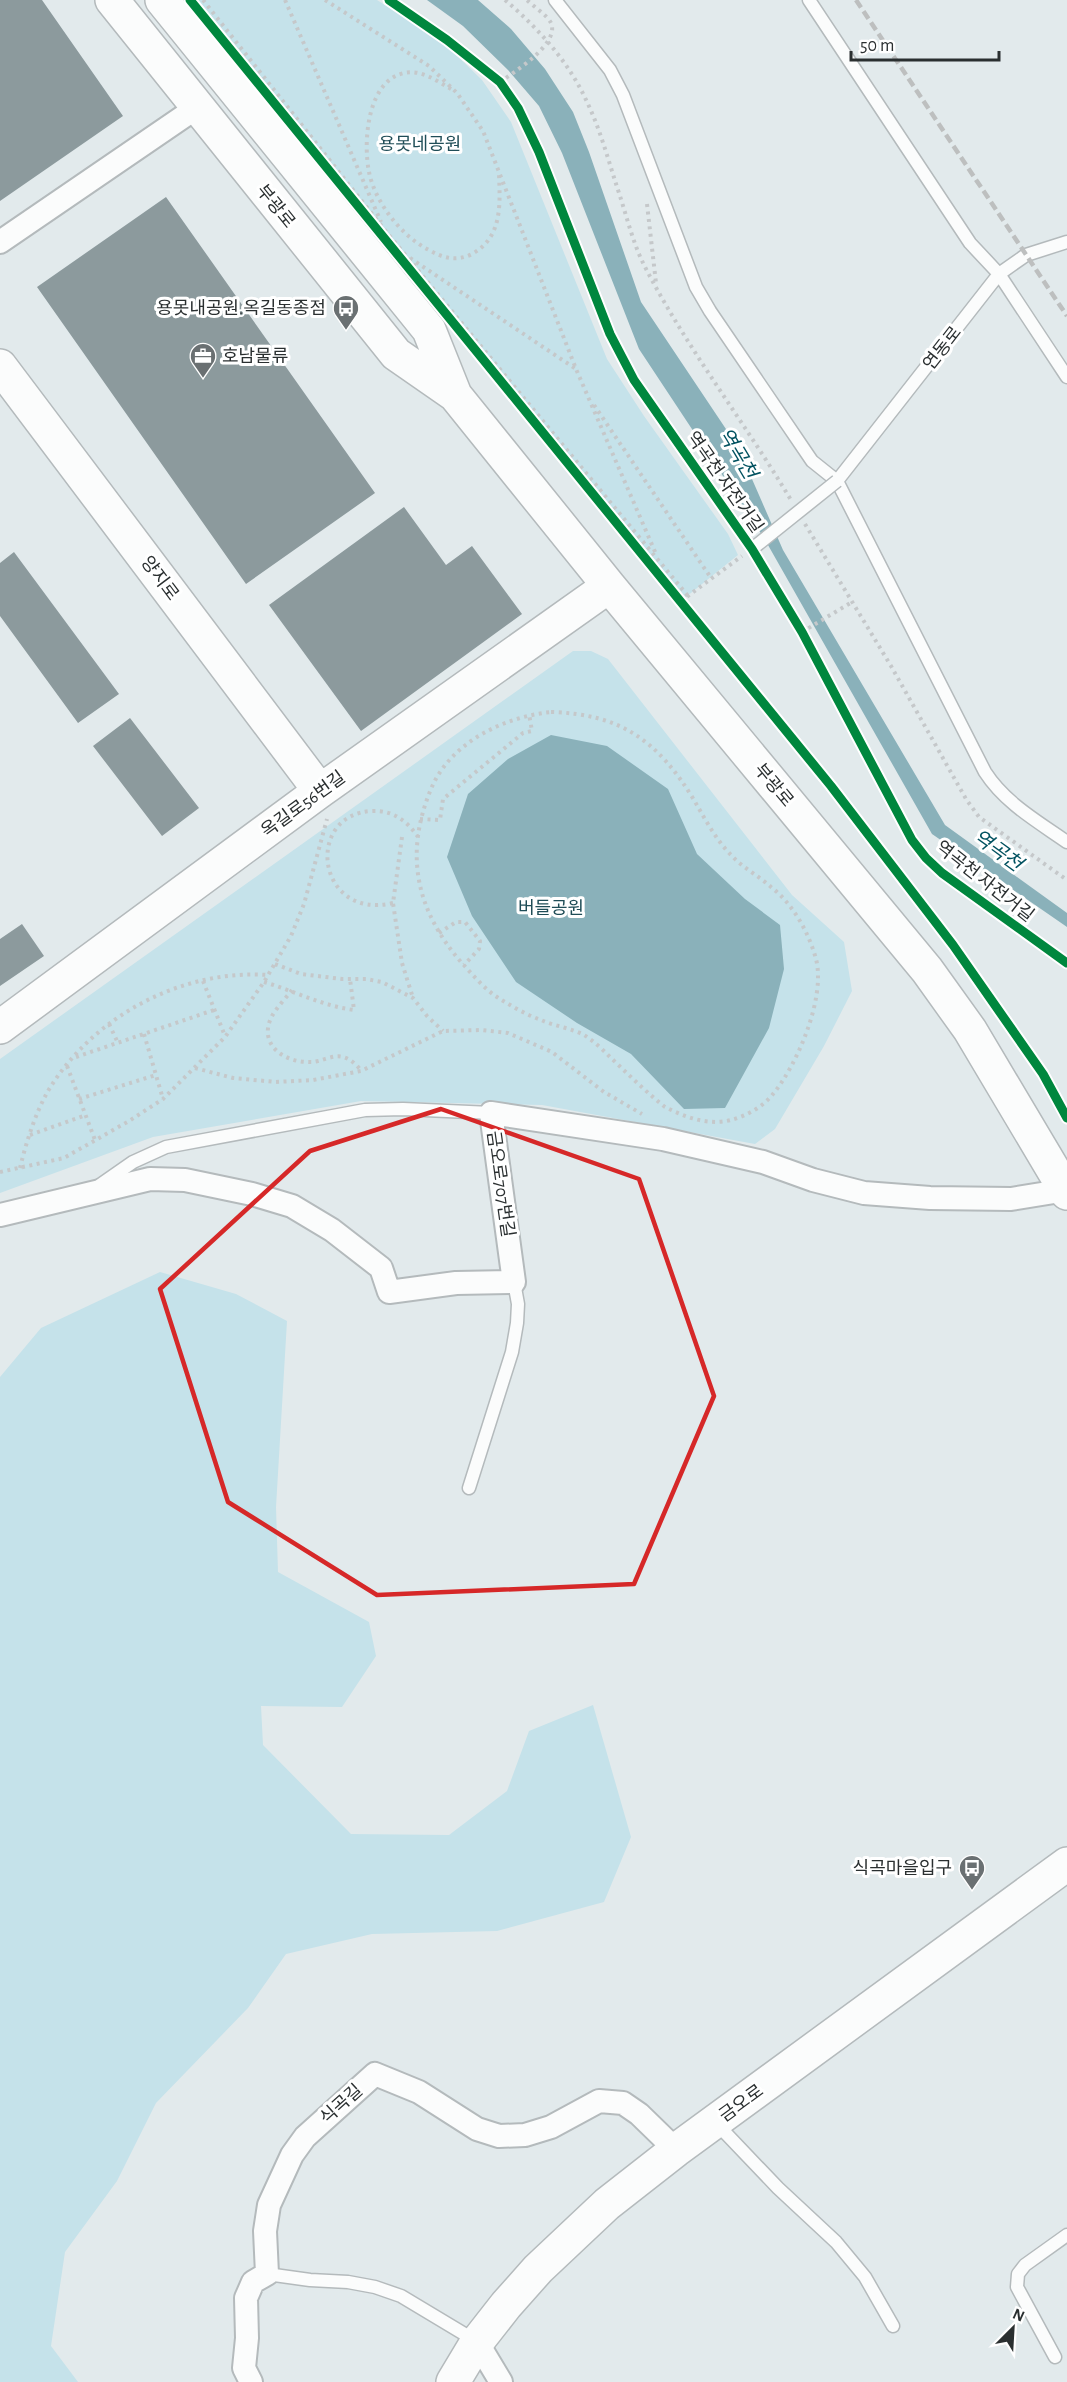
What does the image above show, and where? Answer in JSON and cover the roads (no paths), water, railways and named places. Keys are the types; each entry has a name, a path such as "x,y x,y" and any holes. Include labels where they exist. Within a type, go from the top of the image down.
{"main road":[{"name":"부광로","path":"112,0 196,108 396,354 455,395 609,586 927,970 970,1030 1066,1192"},
{"name":"부광로","path":"162,0 429,330 455,395"},
{"name":"양지로","path":"0,366 324,805"},
{"name":"옥길로56번길","path":"0,1027 324,805 609,586"},
{"name":"금오로","path":"453,2382 477,2342 506,2305 569,2238 607,2204 676,2150 1067,1864"}],"street":[{"path":"0,242 196,108"},
{"name":"금오로707번길","path":"514,1282 491,1113 663,1139 763,1162 813,1180 864,1193 930,1198 1011,1199 1066,1192"},
{"path":"0,1215 150,1179 185,1180 252,1194 292,1206 332,1230 381,1268 389,1292 456,1283 514,1282"},
{"name":"식곡길","path":"267,2274 265,2231 269,2205 292,2155 305,2137 375,2074 419,2091 477,2129 499,2136 525,2135 551,2127 599,2101 623,2103 639,2114 676,2150"},
{"path":"251,2382 244,2368 247,2338 246,2298 253,2282 267,2274"},
{"path":"477,2342 501,2382"}],"lane":[{"path":"555,0 598,53 623,95 692,277 710,311 812,461 837,481 994,786 1007,800 1067,842"},
{"path":"809,0 970,243 999,274 1067,377"},
{"name":"연동로","path":"752,549 837,481 999,274 1026,255 1067,242"},
{"path":"87,1195 133,1162 166,1147 365,1110 403,1109 491,1113"},
{"path":"469,1488 512,1353 518,1314 514,1282"},
{"path":"715,2122 778,2188 836,2242 865,2277 892,2326"},
{"path":"1055,2357 1017,2287 1018,2274 1025,2265 1067,2235"},
{"path":"267,2274 375,2287 401,2296 477,2342"}],"water":[{"name":"역곡천","path":"427,0 478,0 511,29 545,69 573,112 641,302 738,447 783,550 945,825 1067,913 1067,927 932,834 764,538 639,349 562,153 539,106 508,70 463,26"},
{"path":"551,735 607,746 668,789 697,854 745,899 780,925 784,969 769,1028 725,1108 684,1109 631,1054 577,1023 516,982 472,916 447,857 468,794 508,759"}],"railway":[{"path":"856,0 1067,316"}],"place":[{"name":"용못내공원.옥길동종점","path":"346,331"},
{"name":"호남물류","path":"203,379"},
{"name":"식곡마을입구","path":"972,1891"}],"park label":[{"name":"용못네공원","path":"420,144"},
{"name":"버들공원","path":"551,908"}]}
